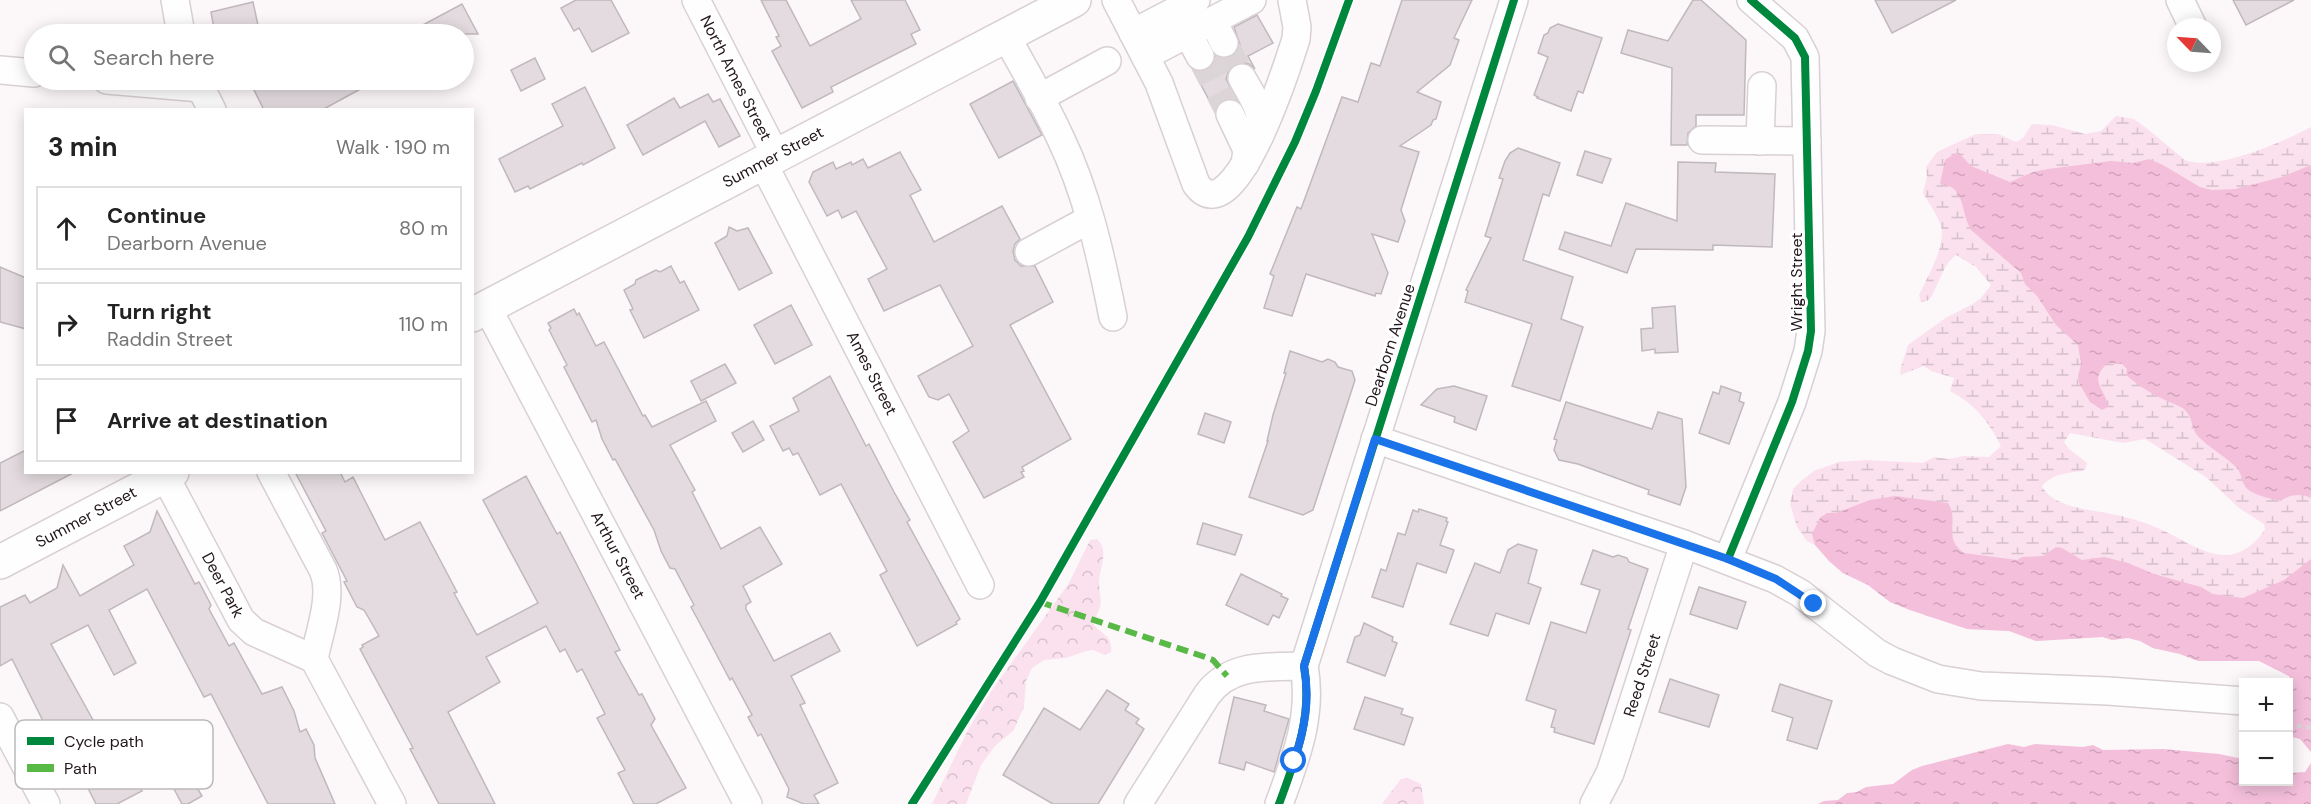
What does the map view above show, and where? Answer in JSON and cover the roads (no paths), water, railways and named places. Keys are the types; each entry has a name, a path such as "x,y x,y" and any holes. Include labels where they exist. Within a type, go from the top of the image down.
{"main road":[{"name":"Summer Street","path":"480,311 1074,0"},
{"name":"Summer Street","path":"0,562 168,474"}],"street":[{"path":"175,0 179,24"},
{"name":"North Ames Street","path":"696,0 770,159"},
{"path":"1132,31 1164,0"},
{"path":"1132,31 1213,16 1252,0"},
{"path":"1132,31 1171,111 1198,187 1210,194 1222,192 1245,164 1258,140 1296,39 1298,27 1292,0"},
{"name":"Dearborn Avenue","path":"1279,804 1305,728 1308,691 1304,666 1514,0"},
{"name":"Wright Street","path":"1728,559 1792,402 1808,351 1811,310 1805,62 1802,48 1795,38 1751,0"},
{"path":"2180,0 2189,18"},
{"path":"1132,31 1194,45 1213,16"},
{"path":"1006,36 1060,137 1090,219 1102,262 1113,317"},
{"path":"1040,98 1107,61"},
{"path":"0,70 24,72"},
{"path":"1242,78 1260,113 1262,123 1258,140"},
{"path":"1760,141 1761,86"},
{"path":"187,90 203,92"},
{"path":"1230,114 1247,150 1245,164"},
{"path":"1702,140 1807,141"},
{"name":"Ames Street","path":"770,159 980,585"},
{"path":"1029,252 1090,219"},
{"name":"Arthur Street","path":"480,311 748,804"},
{"path":"1375,439 1728,559 1776,579 1814,604 1863,644 1892,661 1938,679 1981,686 2239,701"},
{"name":"Deer Park","path":"168,474 241,620 254,632 314,659"},
{"path":"272,474 323,570 328,584 314,659 392,804"},
{"name":"Reed Street","path":"1594,804 1617,752 1684,544"},
{"path":"1138,804 1207,695 1221,680 1234,672 1248,668 1304,666"},
{"path":"0,717 15,745"},
{"path":"38,789 46,804"}],"water":[{"path":"1959,153 1971,166 2010,182 2033,172 2048,169 2111,161 2133,163 2149,159 2200,187 2212,190 2235,189 2282,177 2311,165 2311,498 2296,495 2281,501 2247,489 2236,467 2197,435 2185,410 2135,382 2126,375 2127,369 2122,364 2108,363 2099,375 2099,385 2108,407 2102,410 2090,402 2079,383 2081,364 2078,345 2056,325 2037,296 2025,284 2021,273 1971,230 1961,201 1954,189 1940,184 1945,160"},
{"path":"1895,496 1948,503 1952,516 1952,535 1957,547 1964,553 2017,560 2022,557 2043,556 2056,547 2082,560 2104,557 2128,563 2154,574 2201,587 2213,594 2243,598 2284,580 2311,559 2311,752 2300,739 2293,737 2293,678 2259,661 2198,661 2128,638 2112,640 2103,637 2036,641 2009,631 1967,629 1890,602 1868,585 1843,573 1829,561 1815,545 1812,534 1820,518 1827,513 1836,513 1870,500"},
{"path":"2008,744 2024,747 2035,744 2083,747 2093,745 2103,750 2163,749 2219,754 2239,757 2239,786 2293,786 2293,773 2305,772 2311,763 2311,804 1818,804 1838,800 1847,793 1857,792 1866,787 1893,784 1912,770"}],"tunnel":[{"path":"1224,43 1242,78"},
{"path":"1200,56 1230,114"}]}
